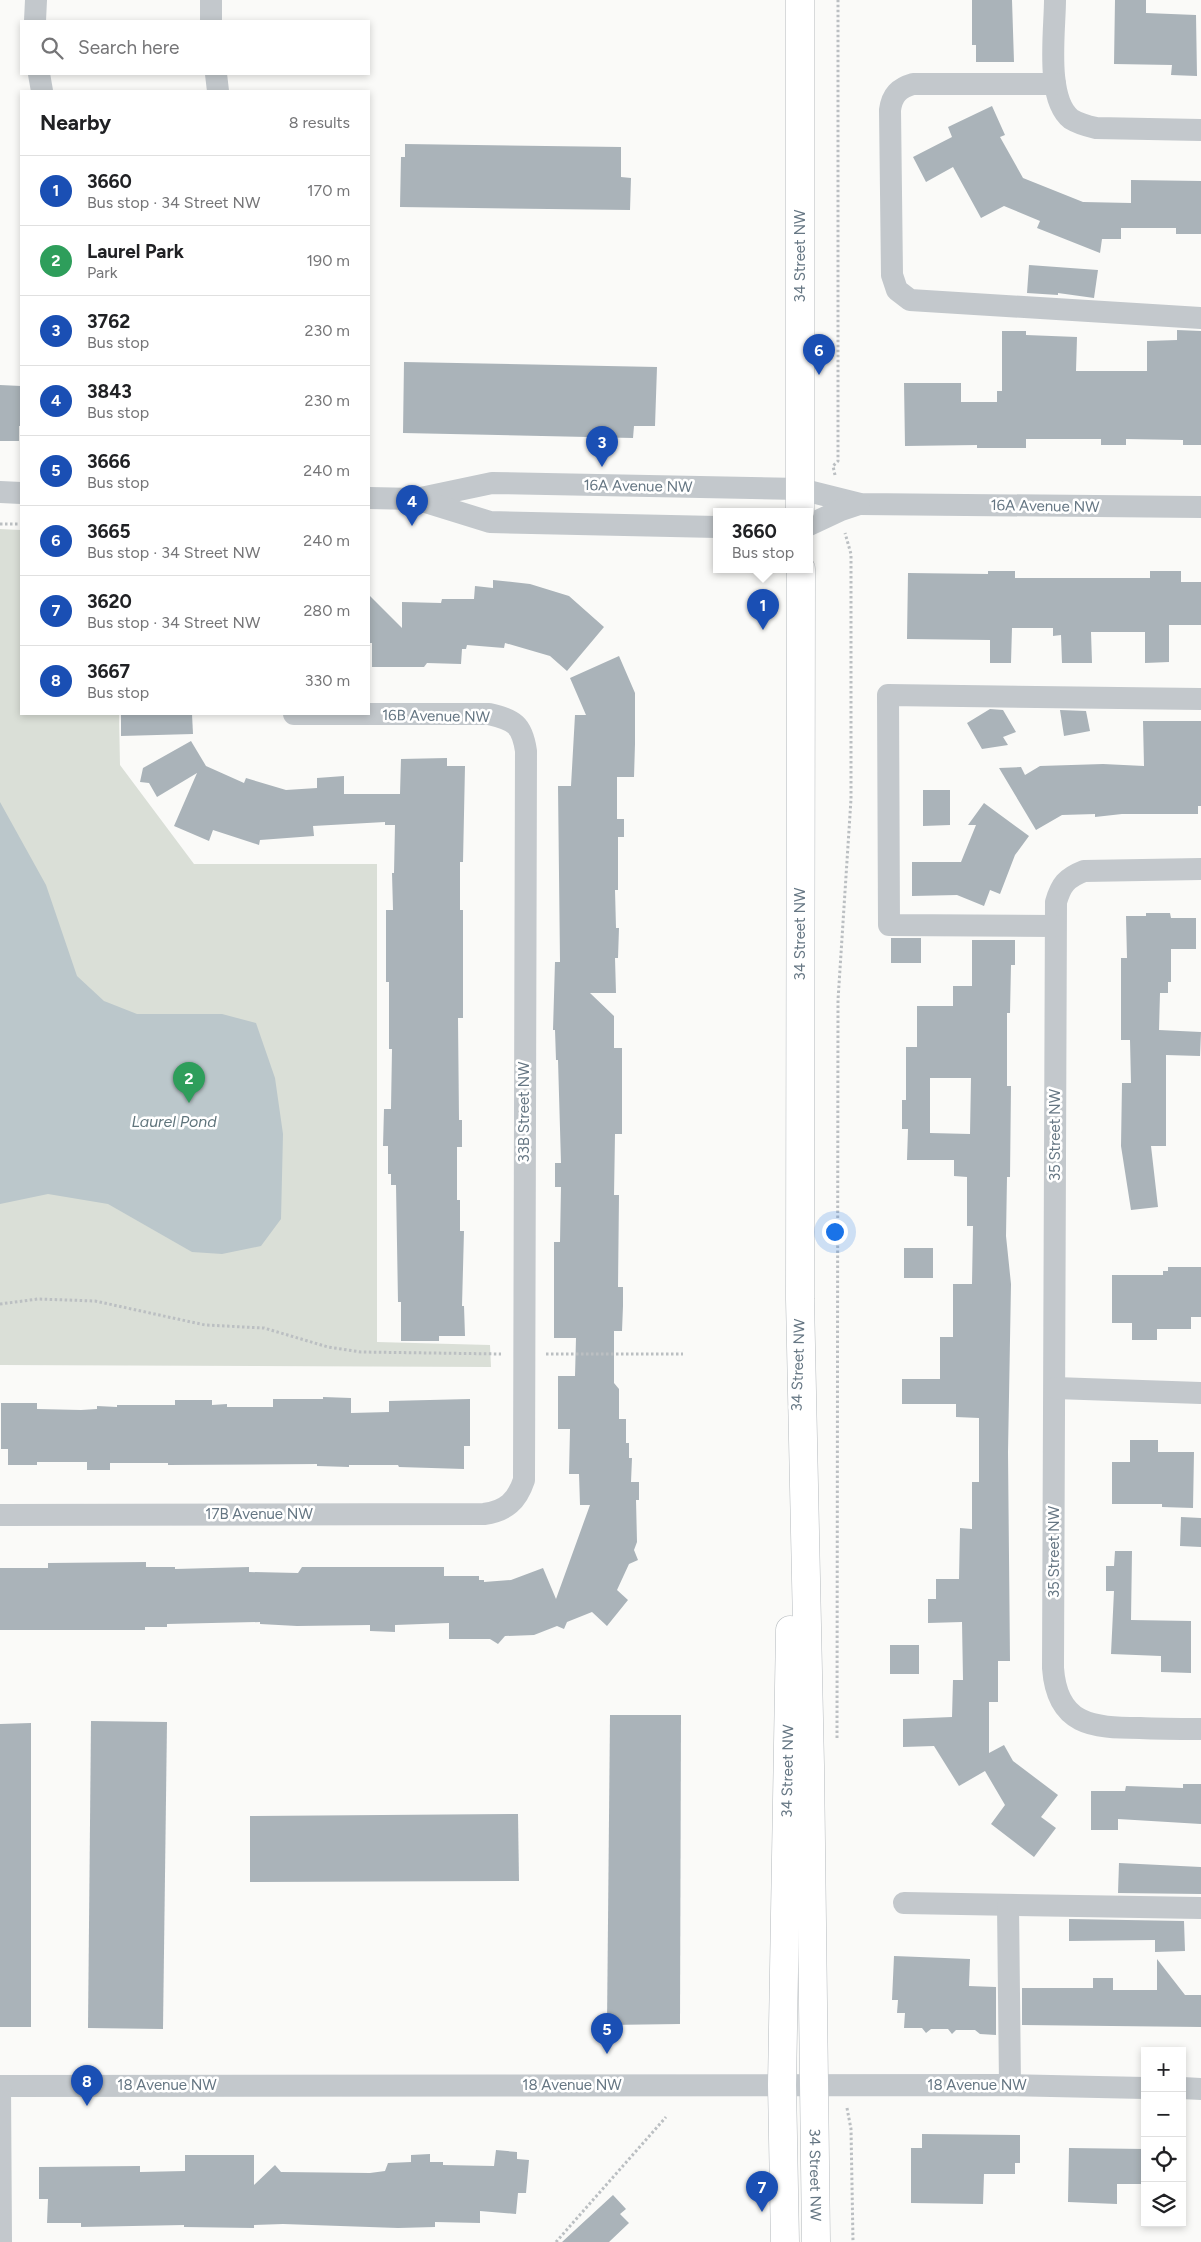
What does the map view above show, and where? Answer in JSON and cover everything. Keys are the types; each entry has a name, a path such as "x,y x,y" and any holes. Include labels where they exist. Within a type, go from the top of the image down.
{"main road":[{"name":"34 Street NW","path":"800,0 800,500"},
{"name":"34 Street NW","path":"801,573 800,1298 810,1765 816,2242"},
{"name":"34 Street NW","path":"786,2242 782,2085 788,1698 800,1298"}],"street":[{"path":"35,20 36,0"},
{"path":"211,0 211,20"},
{"path":"1055,0 1055,84 1063,109 1071,118 1082,125 1096,128 1201,130"},
{"path":"39,75 42,90"},
{"path":"216,75 218,90"},
{"path":"1055,84 913,84 897,92 891,100 890,110 892,275 897,290 910,300 1201,318"},
{"name":"16A Avenue NW","path":"370,498 416,498 492,483 860,504 1201,507"},
{"path":"0,492 20,493"},
{"name":"16A Avenue NW","path":"416,498 490,522 713,527"},
{"name":"16A Avenue NW","path":"813,523 860,504"},
{"path":"1054,926 889,924 888,695 1201,699"},
{"name":"16B Avenue NW","path":"370,714 489,714 506,718 516,724"},
{"name":"33B Street NW","path":"515,1500 524,1480 526,750 524,736 516,724"},
{"name":"35 Street NW","path":"1201,869 1098,869 1071,876 1063,883 1056,902 1054,926 1053,1668 1056,1690 1068,1712 1086,1723 1100,1726 1201,1729"},
{"path":"1054,1388 1201,1393"},
{"name":"17B Avenue NW","path":"0,1515 484,1514 506,1509 515,1500"},
{"path":"904,1903 1201,1908"},
{"path":"1008,1905 1010,2085"},
{"name":"18 Avenue NW","path":"0,2086 1010,2085 1141,2088"},
{"path":"0,2086 1,2242"},
{"path":"1186,2088 1201,2089"}],"path":[{"path":"833,466 838,461 838,0"},
{"path":"0,524 20,524"},
{"path":"837,1747 838,1000 852,799 851,554 849,550"},
{"path":"0,1304 38,1299 95,1301 205,1325 264,1328 328,1346 361,1352 507,1354"},
{"path":"544,1354 683,1354"},
{"path":"556,2242 666,2117"},
{"path":"849,2117 851,2129 853,2242"}],"shaded area":[{"path":"0,529 20,530 20,715 119,715 120,765 194,864 377,864 377,1342 490,1345 491,1367 0,1365"}],"water":[{"name":"Laurel Pond","path":"0,802 46,885 77,976 104,1001 137,1014 222,1014 256,1023 275,1078 283,1134 281,1219 261,1246 222,1254 192,1252 108,1204 48,1194 0,1204"}],"building":[{"path":"972,0 1012,0 1014,62 976,62 976,45 972,45"},
{"path":"1115,0 1146,0 1146,13 1196,15 1197,76 1171,75 1172,65 1114,64"},
{"path":"992,106 1005,135 1000,137 1023,178 1083,202 1131,203 1131,180 1201,181 1201,234 1176,234 1176,228 1121,228 1121,239 1102,239 1100,253 1037,228 1040,221 1004,206 981,218 953,167 926,182 913,157 952,137 948,127"},
{"path":"405,144 621,147 621,177 631,178 630,210 400,207 401,157 405,157"},
{"path":"1029,265 1098,270 1094,298 1058,293 1058,295 1027,293"},
{"path":"1177,330 1201,331 1201,445 1183,445 1183,440 1126,439 1126,445 1101,445 1101,439 1026,439 1026,448 977,448 977,445 905,446 904,383 961,383 961,402 997,402 997,391 1002,391 1002,331 1026,331 1026,335 1077,337 1076,371 1147,371 1147,341 1177,340"},
{"path":"404,362 657,367 655,426 634,426 633,438 403,433"},
{"path":"0,385 20,386 19,441 0,441"},
{"path":"988,571 1015,571 1015,578 1150,578 1150,571 1181,571 1181,582 1201,582 1201,625 1169,625 1169,662 1145,663 1145,632 1091,632 1092,663 1062,663 1061,635 1053,636 1053,628 1012,628 1011,663 990,663 990,640 907,639 908,573 988,574"},
{"path":"493,580 530,584 569,596 604,627 567,671 550,656 505,643 504,648 467,645 466,649 462,649 461,664 427,663 424,667 372,667 370,596 402,628 402,602 441,603 442,599 474,599 475,586 493,588"},
{"path":"619,656 635,693 635,744 634,777 617,777 617,819 624,819 624,837 618,837 618,890 615,890 616,928 619,928 618,958 615,958 616,993 590,993 614,1016 614,1048 622,1048 622,1134 615,1134 614,1195 619,1195 618,1287 623,1287 623,1306 622,1331 614,1331 614,1383 619,1389 619,1419 626,1419 626,1443 629,1443 629,1458 632,1458 631,1482 639,1482 639,1500 636,1500 637,1542 634,1550 638,1560 629,1564 617,1590 628,1600 607,1626 592,1612 567,1622 564,1629 557,1626 534,1635 505,1636 498,1644 490,1639 449,1639 449,1623 395,1625 395,1632 370,1631 370,1625 297,1626 260,1624 260,1622 167,1624 167,1627 145,1627 145,1630 0,1630 0,1568 48,1568 48,1563 146,1562 146,1567 175,1567 175,1569 249,1567 249,1572 298,1573 302,1567 444,1567 444,1576 479,1576 479,1580 484,1580 484,1582 511,1580 543,1568 556,1599 590,1505 580,1505 579,1474 569,1474 570,1429 558,1429 558,1376 575,1376 576,1338 554,1338 554,1242 560,1242 561,1187 555,1187 555,1163 561,1163 558,1060 556,1060 555,1030 553,1030 555,962 560,962 558,786 571,786 575,715 586,715 570,678"},
{"path":"990,709 1003,710 1016,732 1003,737 1008,745 982,749 967,723"},
{"path":"1060,710 1086,711 1090,731 1064,736"},
{"path":"121,715 192,715 193,734 121,736"},
{"path":"1143,721 1201,721 1201,806 1198,806 1198,814 1122,814 1095,817 1095,814 1062,815 1036,830 999,768 1021,767 1025,775 1040,766 1103,764 1144,766"},
{"path":"191,741 206,766 244,783 246,778 286,790 317,788 317,778 344,776 344,794 400,794 401,759 447,758 447,766 465,766 463,862 460,862 460,910 463,910 463,1018 458,1018 459,1120 462,1120 462,1147 457,1147 457,1200 460,1200 460,1231 464,1231 462,1306 464,1306 465,1336 439,1336 439,1341 401,1341 401,1302 398,1302 396,1185 391,1185 391,1174 388,1174 388,1146 383,1146 384,1109 391,1109 392,1049 389,1049 389,982 386,982 386,910 393,910 392,873 394,873 395,825 385,825 385,822 313,826 314,836 260,840 259,845 213,830 209,841 174,826 197,773 157,797 149,783 140,782 143,768"},
{"path":"923,790 950,790 950,825 923,826"},
{"path":"984,803 1029,836 1015,855 1000,894 990,890 984,906 957,895 912,896 912,862 961,862 976,825 968,825"},
{"path":"1146,913 1170,913 1171,918 1196,918 1196,949 1171,949 1171,982 1168,982 1168,993 1160,993 1159,1030 1201,1032 1200,1056 1166,1055 1166,1146 1151,1146 1158,1207 1131,1210 1121,1146 1122,1083 1131,1083 1130,1040 1121,1040 1121,958 1127,958 1126,916 1146,916"},
{"path":"891,938 921,938 921,963 891,963"},
{"path":"972,940 1015,940 1015,965 1011,965 1010,1013 1007,1013 1007,1086 1011,1086 1010,1177 1007,1177 1006,1236 1011,1284 1008,1452 1010,1661 998,1661 998,1702 989,1702 989,1753 1004,1745 1013,1761 1058,1795 1041,1817 1056,1828 1034,1857 991,1824 1005,1805 985,1771 959,1786 934,1746 903,1747 903,1719 952,1717 953,1680 963,1680 962,1622 928,1623 928,1599 936,1599 936,1579 959,1579 960,1528 972,1529 972,1482 979,1482 979,1418 956,1417 956,1404 902,1404 902,1379 940,1379 940,1337 953,1337 953,1284 972,1284 973,1226 967,1226 967,1177 954,1176 954,1160 907,1160 908,1129 902,1129 902,1100 906,1100 906,1047 917,1047 917,1006 953,1006 953,986 972,986","holes":["930,1078 971,1078 970,1134 930,1133"]},
{"path":"904,1248 933,1248 933,1278 904,1278"},
{"path":"1168,1267 1201,1267 1201,1317 1191,1317 1191,1329 1157,1329 1157,1340 1132,1340 1132,1323 1112,1323 1112,1275 1163,1275 1163,1271 1168,1271"},
{"path":"323,1397 351,1398 351,1413 389,1412 389,1401 470,1399 470,1446 464,1446 464,1469 399,1467 398,1465 349,1465 349,1467 317,1466 317,1464 168,1465 168,1463 110,1463 110,1470 87,1470 87,1462 37,1462 37,1465 8,1465 8,1449 1,1449 1,1403 37,1403 37,1409 81,1410 97,1409 97,1406 175,1405 175,1400 212,1400 212,1405 227,1404 227,1407 273,1407 273,1399 323,1399"},
{"path":"1130,1440 1158,1440 1158,1452 1194,1452 1193,1508 1162,1507 1162,1504 1112,1504 1112,1462 1130,1462"},
{"path":"1181,1517 1201,1518 1201,1547 1180,1546"},
{"path":"1115,1551 1132,1551 1131,1620 1191,1621 1191,1673 1161,1672 1161,1656 1111,1654 1114,1591 1106,1591 1106,1566 1114,1566"},
{"path":"890,1645 919,1645 919,1674 890,1674"},
{"path":"610,1715 681,1715 680,2024 607,2025"},
{"path":"91,1721 167,1722 163,2029 88,2028"},
{"path":"31,1723 31,2027 0,2027 0,1724"},
{"path":"1183,1784 1201,1784 1201,1824 1118,1819 1118,1830 1091,1830 1091,1791 1125,1791 1126,1786 1183,1788"},
{"path":"518,1814 519,1881 250,1882 250,1816"},
{"path":"1119,1863 1201,1867 1201,1894 1118,1893"},
{"path":"1069,1919 1184,1921 1185,1951 1155,1952 1155,1940 1069,1941"},
{"path":"894,1956 970,1959 969,1986 996,1987 996,2035 980,2034 975,2030 956,2030 952,2034 948,2029 931,2029 926,2033 922,2028 904,2028 905,2013 897,2013 898,2000 892,2000"},
{"path":"1157,1959 1185,1995 1201,1995 1201,2027 1022,2025 1022,1988 1093,1988 1093,1978 1113,1978 1113,1990 1157,1990"},
{"path":"922,2134 1020,2135 1020,2163 1015,2163 1015,2174 984,2174 983,2204 911,2203 911,2148 922,2148"},
{"path":"1069,2148 1141,2149 1141,2184 1117,2184 1117,2204 1068,2202"},
{"path":"496,2150 517,2152 517,2159 529,2160 526,2193 518,2193 516,2214 480,2211 480,2223 435,2222 435,2227 398,2228 283,2224 254,2225 254,2228 184,2227 184,2225 81,2227 81,2223 47,2223 48,2199 39,2199 39,2167 140,2166 140,2172 185,2171 185,2155 254,2155 254,2185 275,2165 281,2172 370,2173 385,2171 388,2163 411,2162 411,2155 430,2154 430,2162 443,2162 443,2165 494,2166"},
{"path":"613,2195 626,2209 620,2214 629,2223 609,2242 562,2242"}],"place":[{"name":"3665","path":"819,375"},
{"name":"3762","path":"602,467"},
{"name":"3843","path":"412,526"},
{"name":"3660","path":"763,630"},
{"name":"Laurel Park","path":"189,1103"},
{"name":"3666","path":"607,2054"},
{"name":"3667","path":"87,2106"},
{"name":"3620","path":"762,2212"}]}
